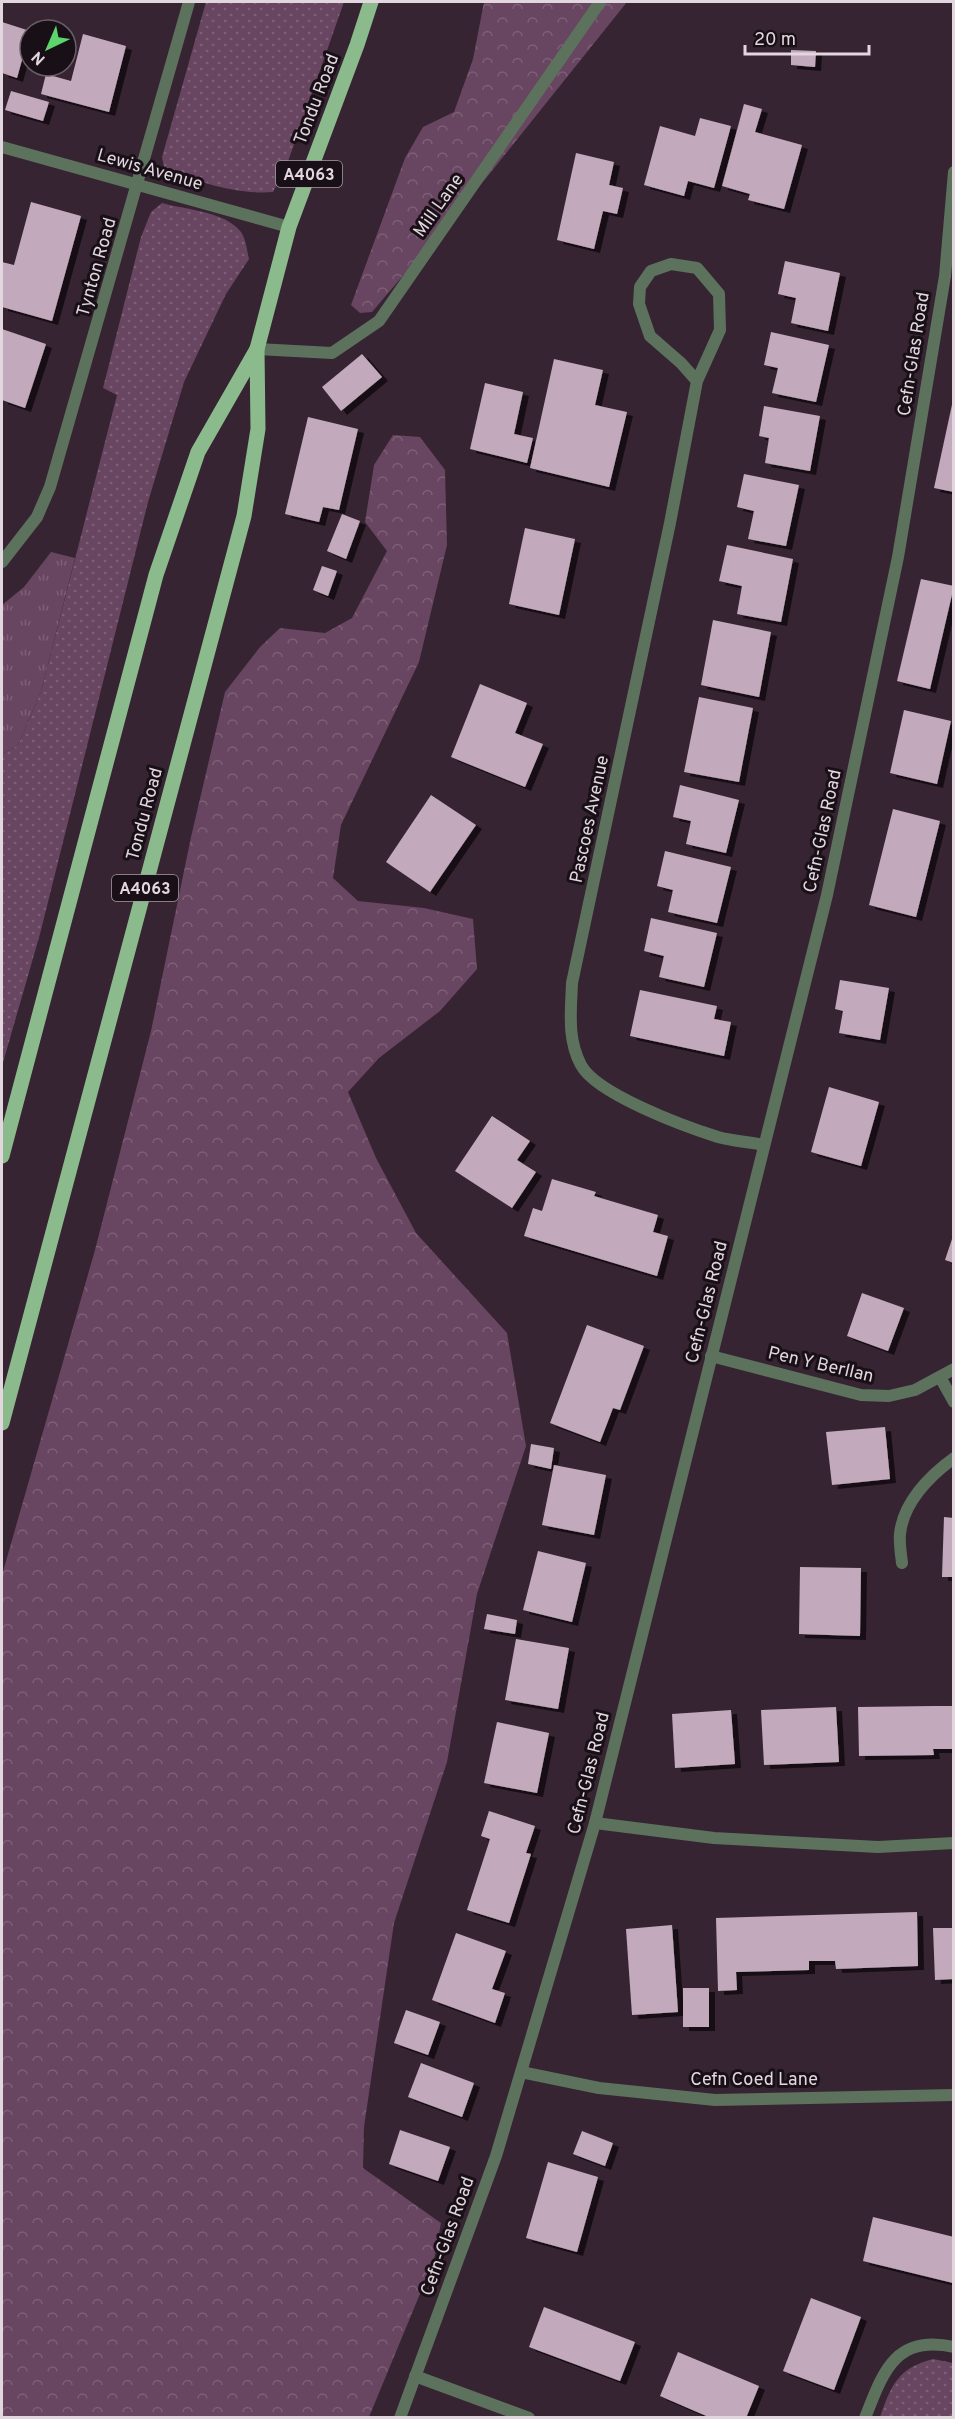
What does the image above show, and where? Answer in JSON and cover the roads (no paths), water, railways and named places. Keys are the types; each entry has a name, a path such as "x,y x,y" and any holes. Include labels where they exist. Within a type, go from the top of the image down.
{"main road":[{"name":"Tondu Road","path":"2,1156 156,575 198,452 257,349 289,227 371,2"},
{"name":"Tondu Road","path":"2,1423 244,516 258,429 257,349"}],"street":[{"name":"Tynton Road","path":"2,562 37,517 50,487 189,2"},
{"name":"Mill Lane","path":"257,349 332,353 379,321 600,2"},
{"name":"Lewis Avenue","path":"2,147 289,227"},
{"name":"Cefn-Glas Road","path":"400,2418 496,2156 595,1823 827,895 898,556 945,276 954,172"},
{"name":"Pascoes Avenue","path":"697,381 681,363 650,336 639,304 640,287 651,271 671,264 697,268 719,294 720,330 697,381 670,523 572,983 570,1035 581,1066 595,1082 638,1105 720,1137 764,1145"},
{"name":"Pen Y Berllan","path":"711,1356 861,1395 889,1396 915,1390 954,1369"},
{"path":"940,1377 954,1402"},
{"path":"902,1563 900,1535 909,1504 922,1487 954,1458"},
{"path":"595,1823 726,1839 878,1847 954,1843"},
{"name":"Cefn Coed Lane","path":"521,2072 599,2088 715,2100 954,2095"},
{"path":"865,2418 879,2381 896,2356 917,2346 940,2344 954,2347"},
{"path":"415,2376 529,2418"}]}
